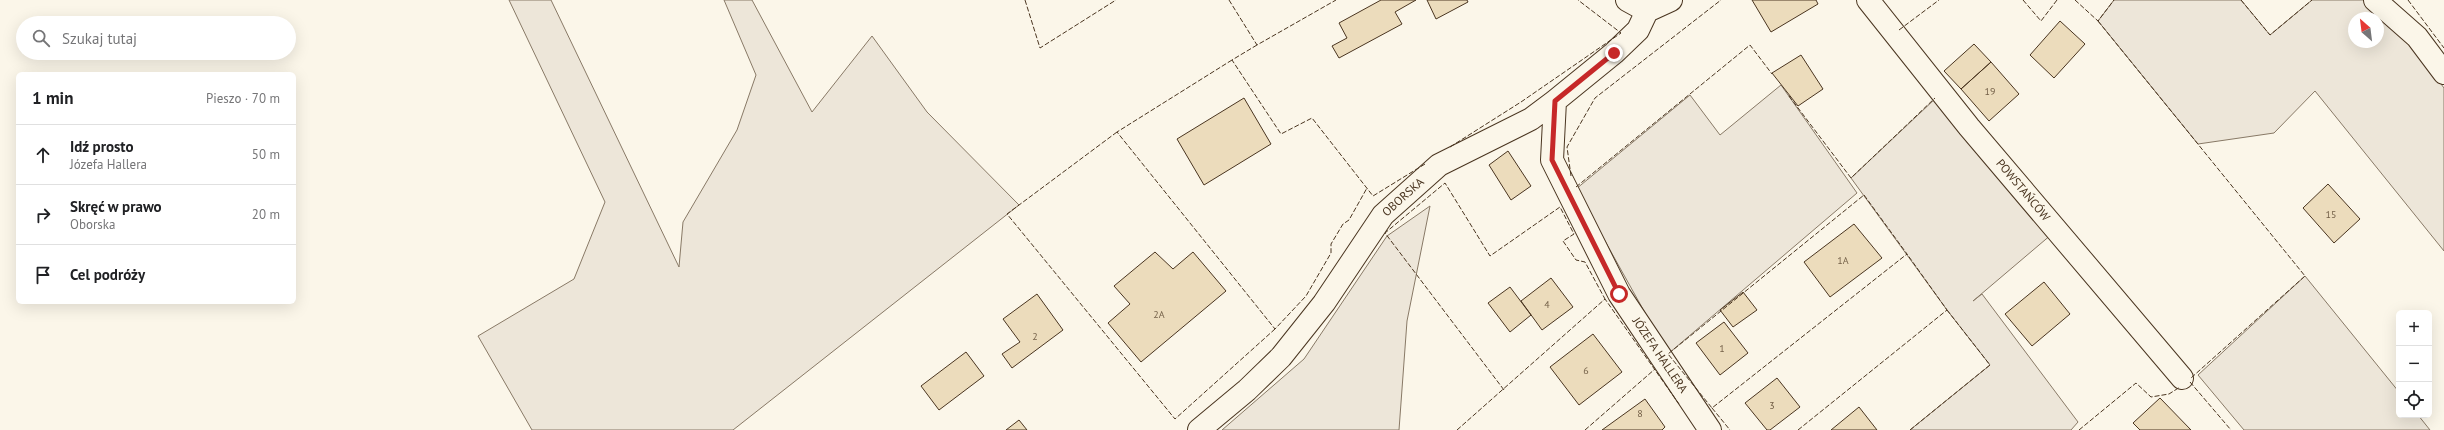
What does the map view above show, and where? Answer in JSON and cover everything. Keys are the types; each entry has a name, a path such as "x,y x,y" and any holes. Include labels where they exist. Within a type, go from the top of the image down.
{"street":[{"path":"1627,0 1647,11 1671,0"},
{"name":"POWSTAŃCÓW","path":"1868,0 1969,127 2182,378"},
{"path":"2375,0 2417,38 2444,73"},
{"name":"OBORSKA","path":"1199,430 1247,390 1282,357 1324,303 1383,214 1440,165 1531,119 1555,101 1634,34 1647,11"},
{"name":"JÓZEFA HALLERA","path":"1555,101 1552,160 1619,294 1710,430"}],"shaded area":[{"path":"509,0 551,0 679,267 683,222 737,130 756,75 724,0 752,0 812,112 872,36 927,112 1019,205 733,430 532,430 478,336 574,279 605,202"},
{"path":"2114,0 2241,0 2270,35 2312,0 2364,0 2377,12 2348,12 2348,48 2384,48 2384,18 2409,41 2444,88 2444,251 2315,91 2274,133 2198,144 2098,21"},
{"path":"1781,85 1857,193 1668,354 1576,189 1690,95 1720,135"},
{"path":"1936,98 2052,234 1973,301 1982,294 2078,422 2071,430 1910,430 1990,365 1947,310 1851,178"},
{"path":"1430,206 1407,321 1399,430 1222,430 1304,359 1387,236"},
{"path":"2305,276 2396,388 2396,418 2420,418 2430,430 2244,430 2198,375"}],"building":[{"path":"1381,0 1416,0 1395,12 1402,24 1339,58 1332,46 1347,38 1339,23"},
{"path":"1427,0 1467,0 1468,2 1436,19"},
{"path":"1752,0 1816,0 1818,4 1771,32"},
{"path":"2060,21 2085,44 2054,78 2030,55"},
{"path":"1974,44 1991,62 1961,89 1944,71"},
{"path":"1801,55 1823,89 1798,106 1772,73"},
{"path":"1991,62 2019,94 1989,121 1961,89"},
{"path":"1244,98 1271,144 1204,185 1177,139"},
{"path":"1508,151 1531,186 1511,200 1489,165"},
{"path":"2328,184 2360,219 2334,243 2303,208"},
{"path":"1854,224 1882,258 1830,297 1804,262"},
{"path":"1155,252 1173,269 1193,252 1226,291 1141,362 1108,323 1130,304 1114,286"},
{"path":"1551,278 1573,307 1542,330 1521,301"},
{"path":"2044,282 2070,314 2032,346 2005,314"},
{"path":"1510,287 1531,315 1510,332 1488,303"},
{"path":"1743,292 1757,310 1733,327 1720,310"},
{"path":"1037,294 1063,330 1012,368 1002,354 1020,342 1003,319"},
{"path":"1724,322 1748,353 1720,375 1696,343"},
{"path":"1593,334 1622,372 1579,405 1550,367"},
{"path":"966,352 984,376 939,410 921,386"},
{"path":"1777,378 1800,407 1770,430 1767,430 1745,403"},
{"path":"2160,398 2191,430 2140,430 2133,423"},
{"path":"1645,399 1665,427 1662,430 1602,430"},
{"path":"1859,407 1877,430 1831,430"},
{"path":"1019,420 1027,430 1006,430"}],"fence":[{"path":"1025,0 1040,48 1116,0"},
{"path":"1229,0 1257,45 1336,0"},
{"path":"1450,147 1521,102 1621,33 1578,0"},
{"path":"1571,176 1567,147 1595,98 1721,0"},
{"path":"1899,30 1939,0"},
{"path":"2023,0 2041,21 2057,0"},
{"path":"2075,0 2098,21 2114,0"},
{"path":"2241,0 2270,35 2312,0"},
{"path":"2408,0 2444,48"},
{"path":"2098,21 2305,276 2191,378"},
{"path":"1257,45 1232,60 1281,134 1312,118 1373,196 1425,164"},
{"path":"1576,187 1750,45 1772,74"},
{"path":"1232,60 1117,132 1275,329 1306,296 1331,253 1331,244 1343,224 1349,220 1367,188"},
{"path":"1789,96 1851,178 1935,98"},
{"path":"1117,132 1007,214 1175,419 1275,329"},
{"path":"1504,390 1385,233 1445,183 1490,256 1560,207 1574,234 1563,241 1576,260 1585,262 1605,299"},
{"path":"1864,195 1907,254 1712,408 1668,354 1864,195"},
{"path":"1798,430 1947,310 1907,254"},
{"path":"1457,430 1605,299 1679,404"},
{"path":"1910,430 1990,365 1947,310"},
{"path":"1585,430 1655,369"},
{"path":"2190,382 2231,430"},
{"path":"2079,430 2136,383 2151,397 2169,394 2180,387"},
{"path":"1712,408 1730,430"}],"route":[{"path":"1614,53 1555,101 1552,160 1619,294"}]}
